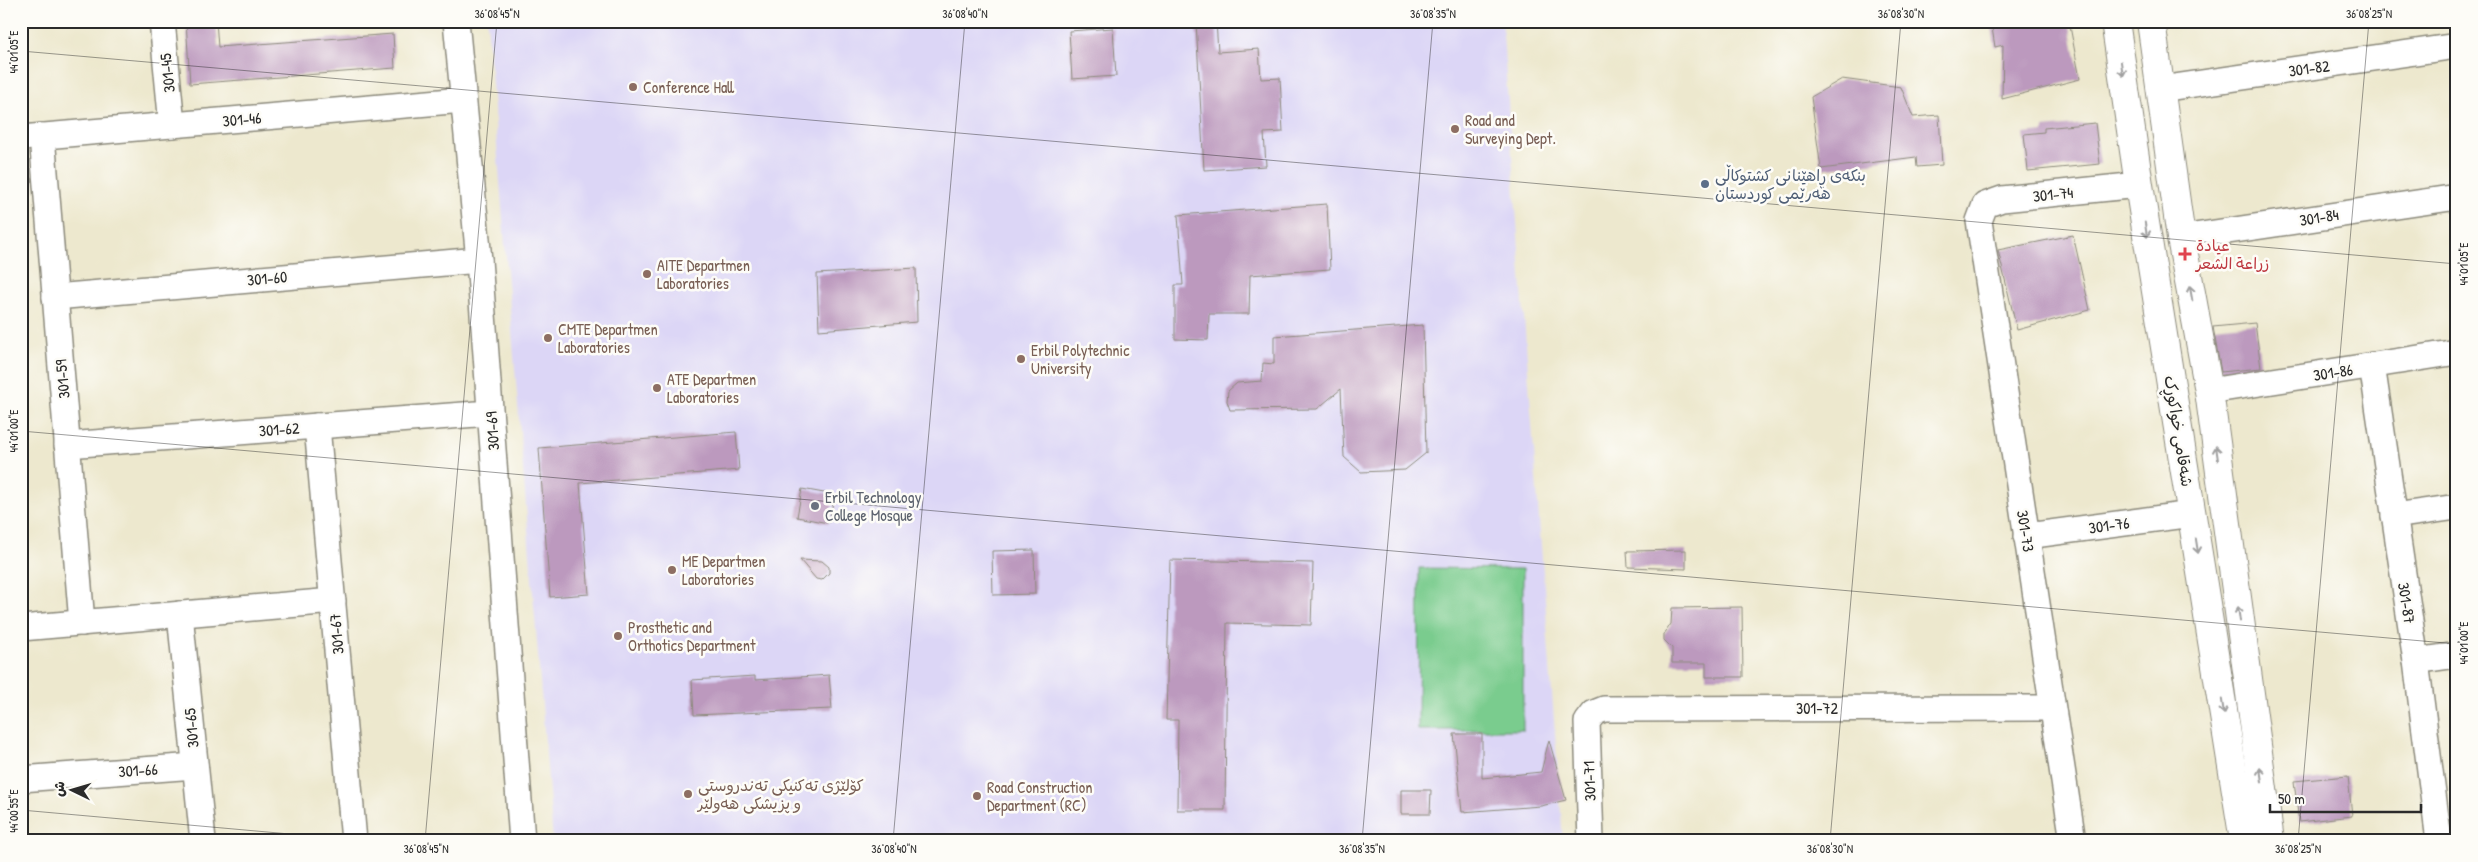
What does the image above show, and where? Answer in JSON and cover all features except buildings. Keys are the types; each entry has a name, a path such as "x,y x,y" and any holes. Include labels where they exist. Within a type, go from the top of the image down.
{"main road":[{"name":"شەقامی خواکوڕک","path":"2115,21 2139,185 2192,514 2256,835"},
{"name":"شەقامی خواکوڕک","path":"2151,21 2182,238 2209,391 2256,835"}],"street":[{"name":"301-45","path":"162,21 172,125"},
{"name":"301-69","path":"456,21 479,260 522,841"},
{"name":"301-82","path":"2160,89 2457,46"},
{"name":"301-46","path":"32,137 463,100"},
{"name":"301-59","path":"32,137 55,297 82,623"},
{"name":"301-74","path":"1979,221 1985,205 2002,199 2139,185"},
{"name":"301-84","path":"2182,238 2457,196"},
{"name":"301-73","path":"1979,221 2073,841"},
{"name":"301-60","path":"55,297 479,260"},
{"name":"301-86","path":"2209,391 2457,352"},
{"name":"301-87","path":"2372,365 2416,661 2439,841"},
{"name":"301-62","path":"67,445 490,413"},
{"name":"301-67","path":"317,426 354,841"},
{"path":"2394,516 2457,507"},
{"name":"301-76","path":"2026,536 2192,514"},
{"path":"21,628 333,601"},
{"name":"301-65","path":"180,614 203,841"},
{"path":"2416,661 2457,655"},
{"name":"301-72","path":"1587,722 1594,713 1604,709 2052,708"},
{"name":"301-71","path":"1587,722 1591,841"},
{"name":"301-66","path":"21,778 194,766"}],"shaded area":[{"name":"Erbil Polytechnic University","path":"487,21 1502,21 1563,841 553,841"}],"green space":[{"path":"1419,568 1523,569 1523,730 1418,730"}],"place":[{"name":"Conference Hall","path":"633,87"},
{"name":"Road and Surveying Dept.","path":"1455,129"},
{"name":"بنکەی ڕاهێنانی کشتوکاڵی هەرێمی کوردستان","path":"1705,184"},
{"name":"عيادة زراعة الشعر","path":"2185,254"},
{"name":"AITE Departmen Laboratories","path":"647,274"},
{"name":"CMTE Departmen Laboratories","path":"548,338"},
{"name":"Erbil Polytechnic University","path":"1021,359"},
{"name":"ATE Departmen Laboratories","path":"657,388"},
{"name":"Erbil Technology College Mosque","path":"815,506"},
{"name":"ME Departmen Laboratories","path":"672,570"},
{"name":"Prosthetic and Orthotics Department","path":"618,636"},
{"name":"کۆلێژی تەکنیکی تەندروستی و پزیشکی هەولێر","path":"688,794"},
{"name":"Road Construction Department (RC)","path":"977,796"}]}
